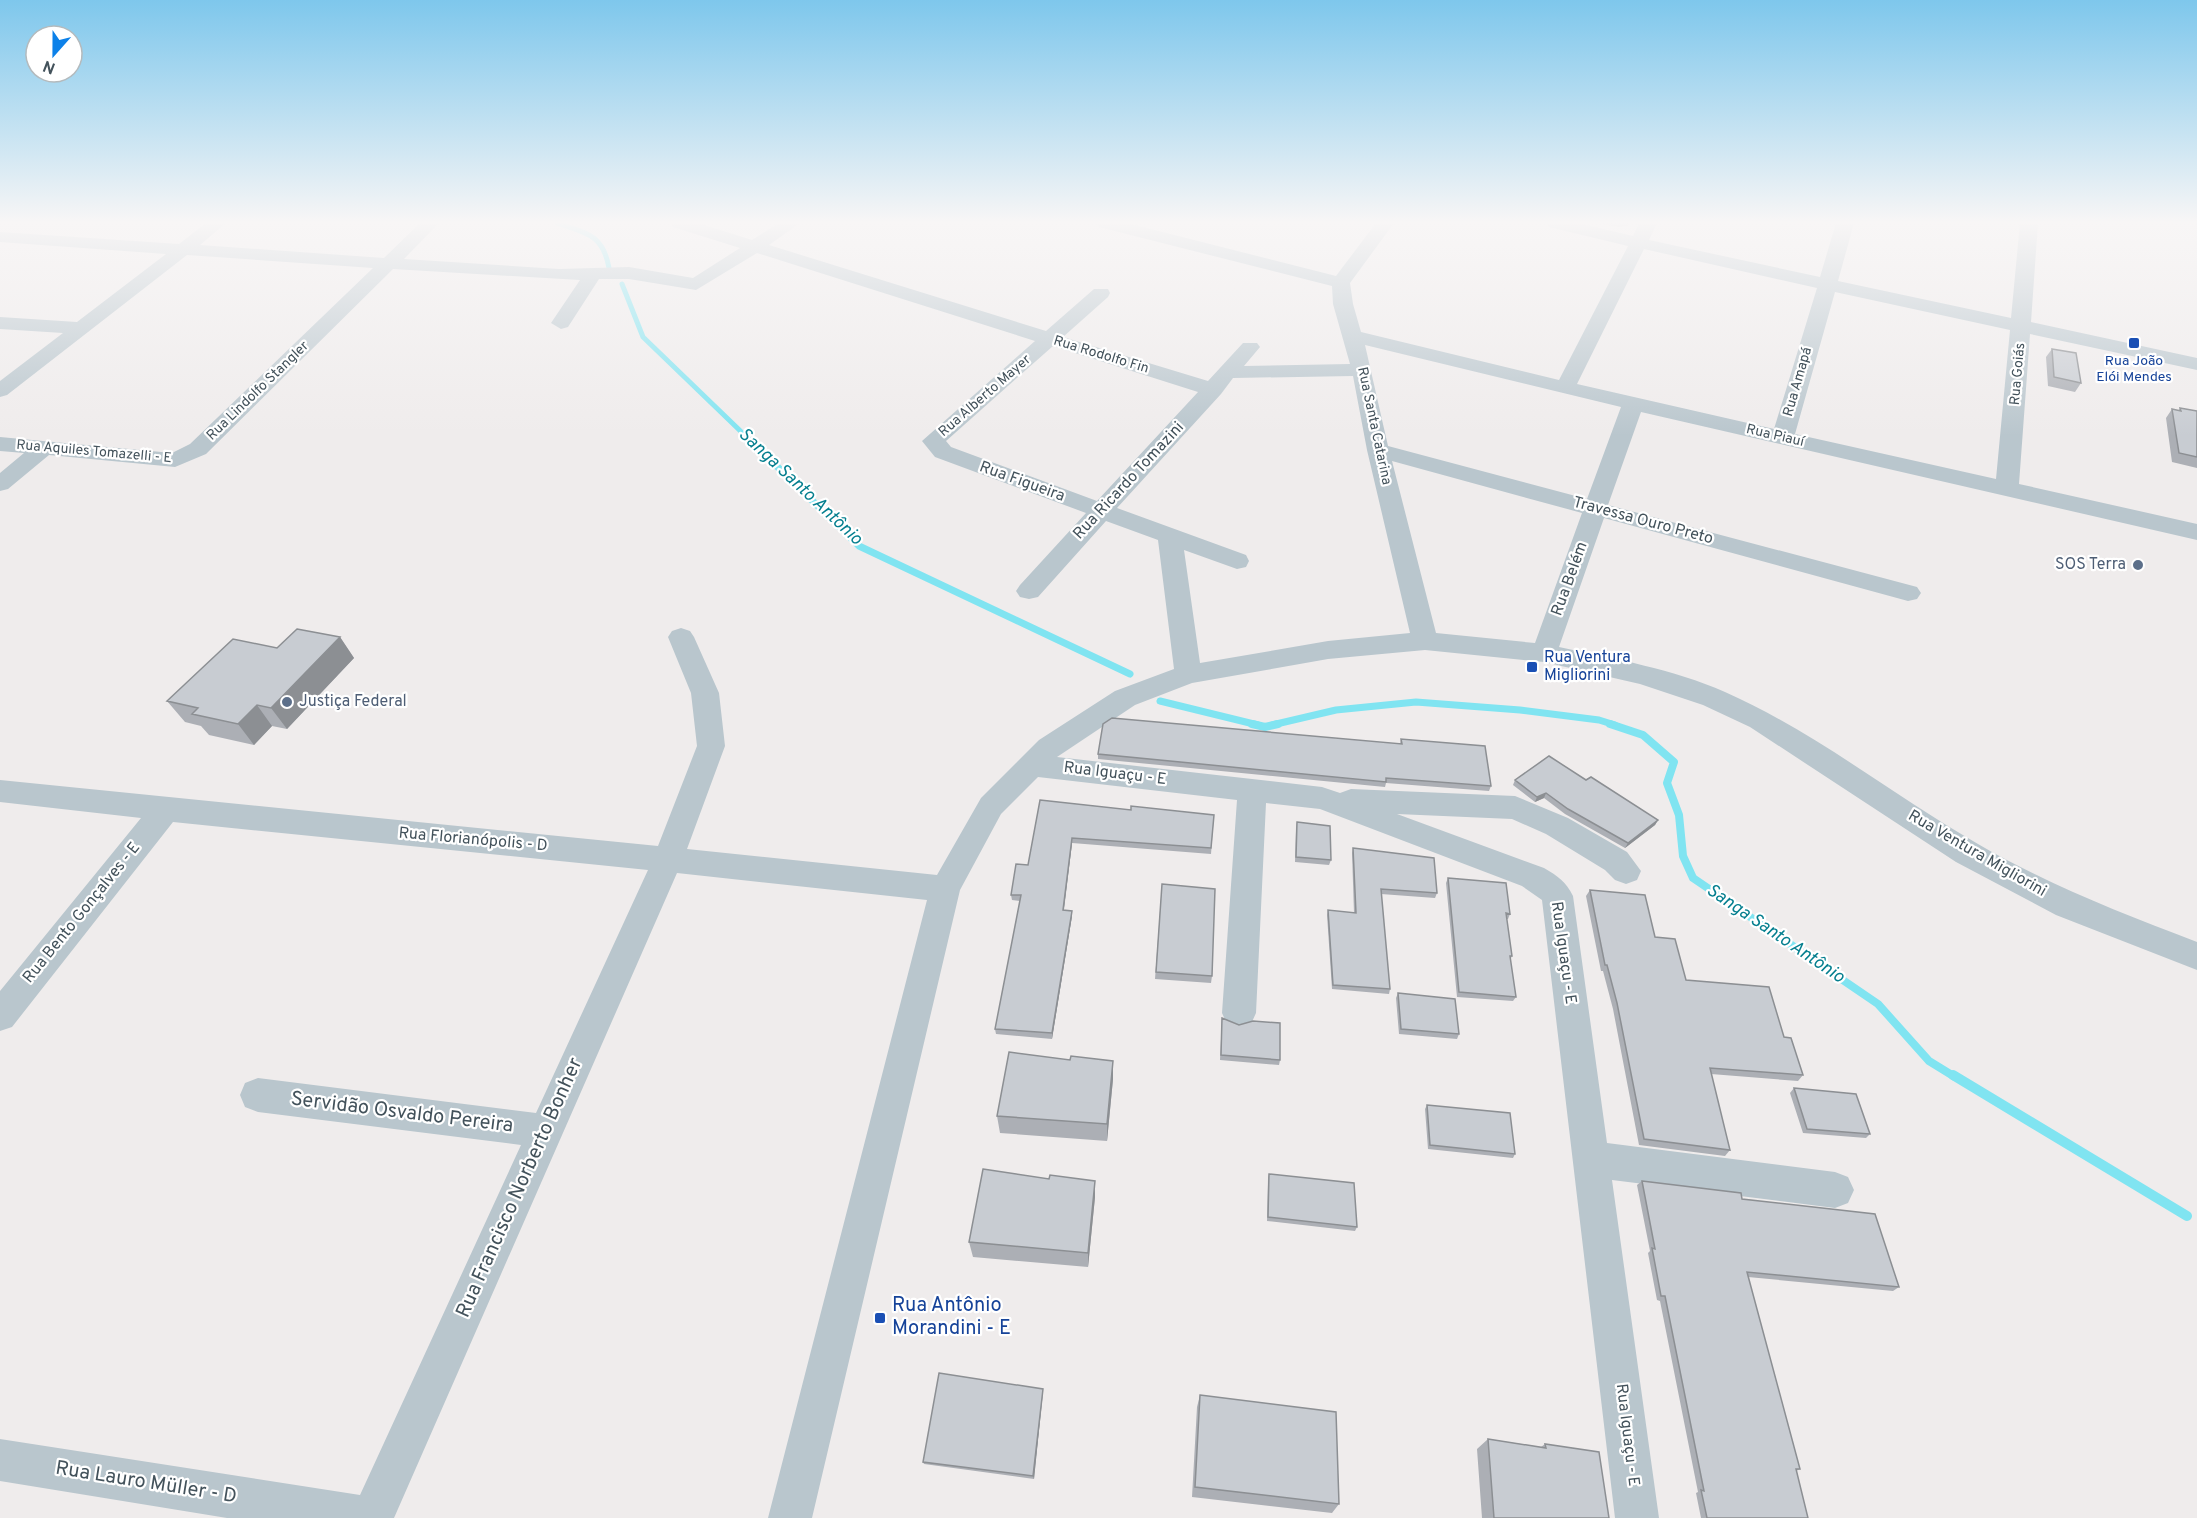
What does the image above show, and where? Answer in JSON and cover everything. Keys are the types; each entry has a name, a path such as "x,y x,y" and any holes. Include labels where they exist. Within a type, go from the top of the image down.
{"street":[{"path":"0,390 126,294"},
{"name":"Rua Lindolfo Stangler","path":"187,456 198,449 356,294"},
{"path":"561,323 580,294"},
{"name":"Rua Rodolfo Fin","path":"906,294 1214,390"},
{"name":"Rua Alberto Mayer","path":"943,452 933,441 1100,294"},
{"name":"Rua Santa Catarina","path":"1342,294 1343,304 1354,336 1378,450 1425,641"},
{"path":"1565,388 1612,294"},
{"name":"Rua Amapá","path":"1783,437 1823,294"},
{"path":"1870,294 2197,364"},
{"name":"Rua Goiás","path":"2007,488 2024,294"},
{"path":"0,323 82,328"},
{"name":"Rua Piauí","path":"1354,336 1565,388 2197,532"},
{"name":"Rua Ricardo Tomazini","path":"1029,591 1214,390 1250,347"},
{"path":"1229,372 1362,370"},
{"name":"Rua Belém","path":"1544,653 1633,403"},
{"name":"Rua Aquiles Tomazelli - E","path":"0,444 175,460 187,456"},
{"path":"0,484 44,447"},
{"name":"Travessa Ouro Preto","path":"1378,450 1908,593"},
{"name":"Rua Figueira","path":"943,452 1237,561"},
{"path":"1170,538 1188,674"},
{"name":"Rua Francisco Norberto Bonher","path":"372,1518 668,859 711,746 705,693 681,637"},
{"path":"790,1518 945,889 991,806 1049,747 1125,698 1188,674 1328,650 1425,641"},
{"name":"Rua Ventura Migliorini","path":"1425,641 1544,653 1665,681 1737,708 1805,748 1967,853 2067,906 2197,956"},
{"name":"Rua Iguaçu - E","path":"1031,765 1322,798 1533,877 1549,886 1557,897 1637,1518"},
{"name":"Rua Florianópolis - D","path":"0,790 165,810 668,859 945,889"},
{"path":"1239,1013 1252,790"},
{"path":"1322,798 1515,808 1557,826 1616,861 1626,871"},
{"name":"Rua Bento Gonçalves - E","path":"0,1016 165,810"},
{"name":"Servidão Osvaldo Pereira","path":"258,1095 545,1131"},
{"path":"1590,1160 1835,1190"},
{"name":"Rua Lauro Müller - D","path":"0,1460 363,1518"}],"building":[{"path":"2052,349 2076,353 2081,383 2054,377"},
{"path":"2180,408 2197,411 2197,457 2179,453 2172,409 2181,411"},
{"path":"297,629 340,637 271,708 257,705 238,724 192,714 198,708 167,701 233,639 277,648"},
{"path":"1112,718 1402,744 1401,739 1485,746 1491,786 1386,778 1386,782 1098,754 1103,724"},
{"path":"1549,756 1586,780 1591,777 1658,820 1628,843 1568,809 1546,793 1537,797 1515,780"},
{"path":"1040,800 1131,810 1131,806 1214,815 1211,848 1072,838 1063,910 1072,911 1052,1033 995,1029 1021,895 1011,895 1016,864 1028,865"},
{"path":"1297,822 1330,826 1331,860 1296,857"},
{"path":"1353,848 1434,858 1437,893 1381,889 1390,989 1333,985 1328,910 1356,913"},
{"path":"1448,878 1506,883 1510,914 1506,913 1516,997 1459,992"},
{"path":"1162,884 1215,889 1212,976 1156,972"},
{"path":"1590,890 1645,895 1655,937 1675,939 1686,980 1769,987 1784,1037 1791,1038 1803,1075 1710,1068 1730,1150 1644,1139 1617,1003 1607,965 1605,965"},
{"path":"1398,993 1455,999 1459,1034 1401,1029"},
{"path":"1222,1018 1239,1025 1253,1021 1280,1023 1280,1060 1221,1055"},
{"path":"1009,1052 1070,1060 1071,1056 1113,1061 1107,1124 997,1116"},
{"path":"1794,1088 1856,1094 1870,1134 1807,1129"},
{"path":"1427,1105 1510,1113 1515,1154 1430,1145"},
{"path":"983,1169 1049,1179 1050,1175 1095,1181 1088,1253 969,1242"},
{"path":"1269,1174 1354,1183 1357,1227 1268,1217"},
{"path":"1642,1181 1741,1193 1742,1199 1875,1214 1899,1287 1747,1272 1800,1469 1796,1469 1808,1518 1707,1518 1701,1490 1704,1491 1665,1296 1661,1296"},
{"path":"939,1373 1043,1389 1033,1476 923,1462"},
{"path":"1200,1395 1336,1412 1339,1504 1195,1487"},
{"path":"1488,1439 1546,1448 1545,1444 1599,1452 1609,1518 1494,1518"}],"waterway":[{"name":"Sanga Santo Antônio","path":"626,294 643,337 756,446"},
{"name":"Sanga Santo Antônio","path":"754,444 859,546 1130,674"},
{"name":"Sanga Santo Antônio","path":"1160,701 1258,725"},
{"name":"Sanga Santo Antônio","path":"1272,725 1336,710 1416,702 1520,710 1599,720 1615,725"},
{"name":"Sanga Santo Antônio","path":"1252,724 1265,727 1278,724"},
{"name":"Sanga Santo Antônio","path":"1610,724 1643,735 1674,762 1667,783 1679,815 1683,856 1693,878 1878,1004 1929,1061 1955,1077"},
{"name":"Sanga Santo Antônio","path":"1953,1075 2187,1216"}],"place":[{"name":"Rua João Elói Mendes","path":"2134,343"},
{"name":"SOS Terra","path":"2138,565"},
{"name":"Rua Ventura Migliorini","path":"1532,667"},
{"name":"Justiça Federal","path":"287,702"},
{"name":"Rua Antônio Morandini - E","path":"880,1318"}]}
